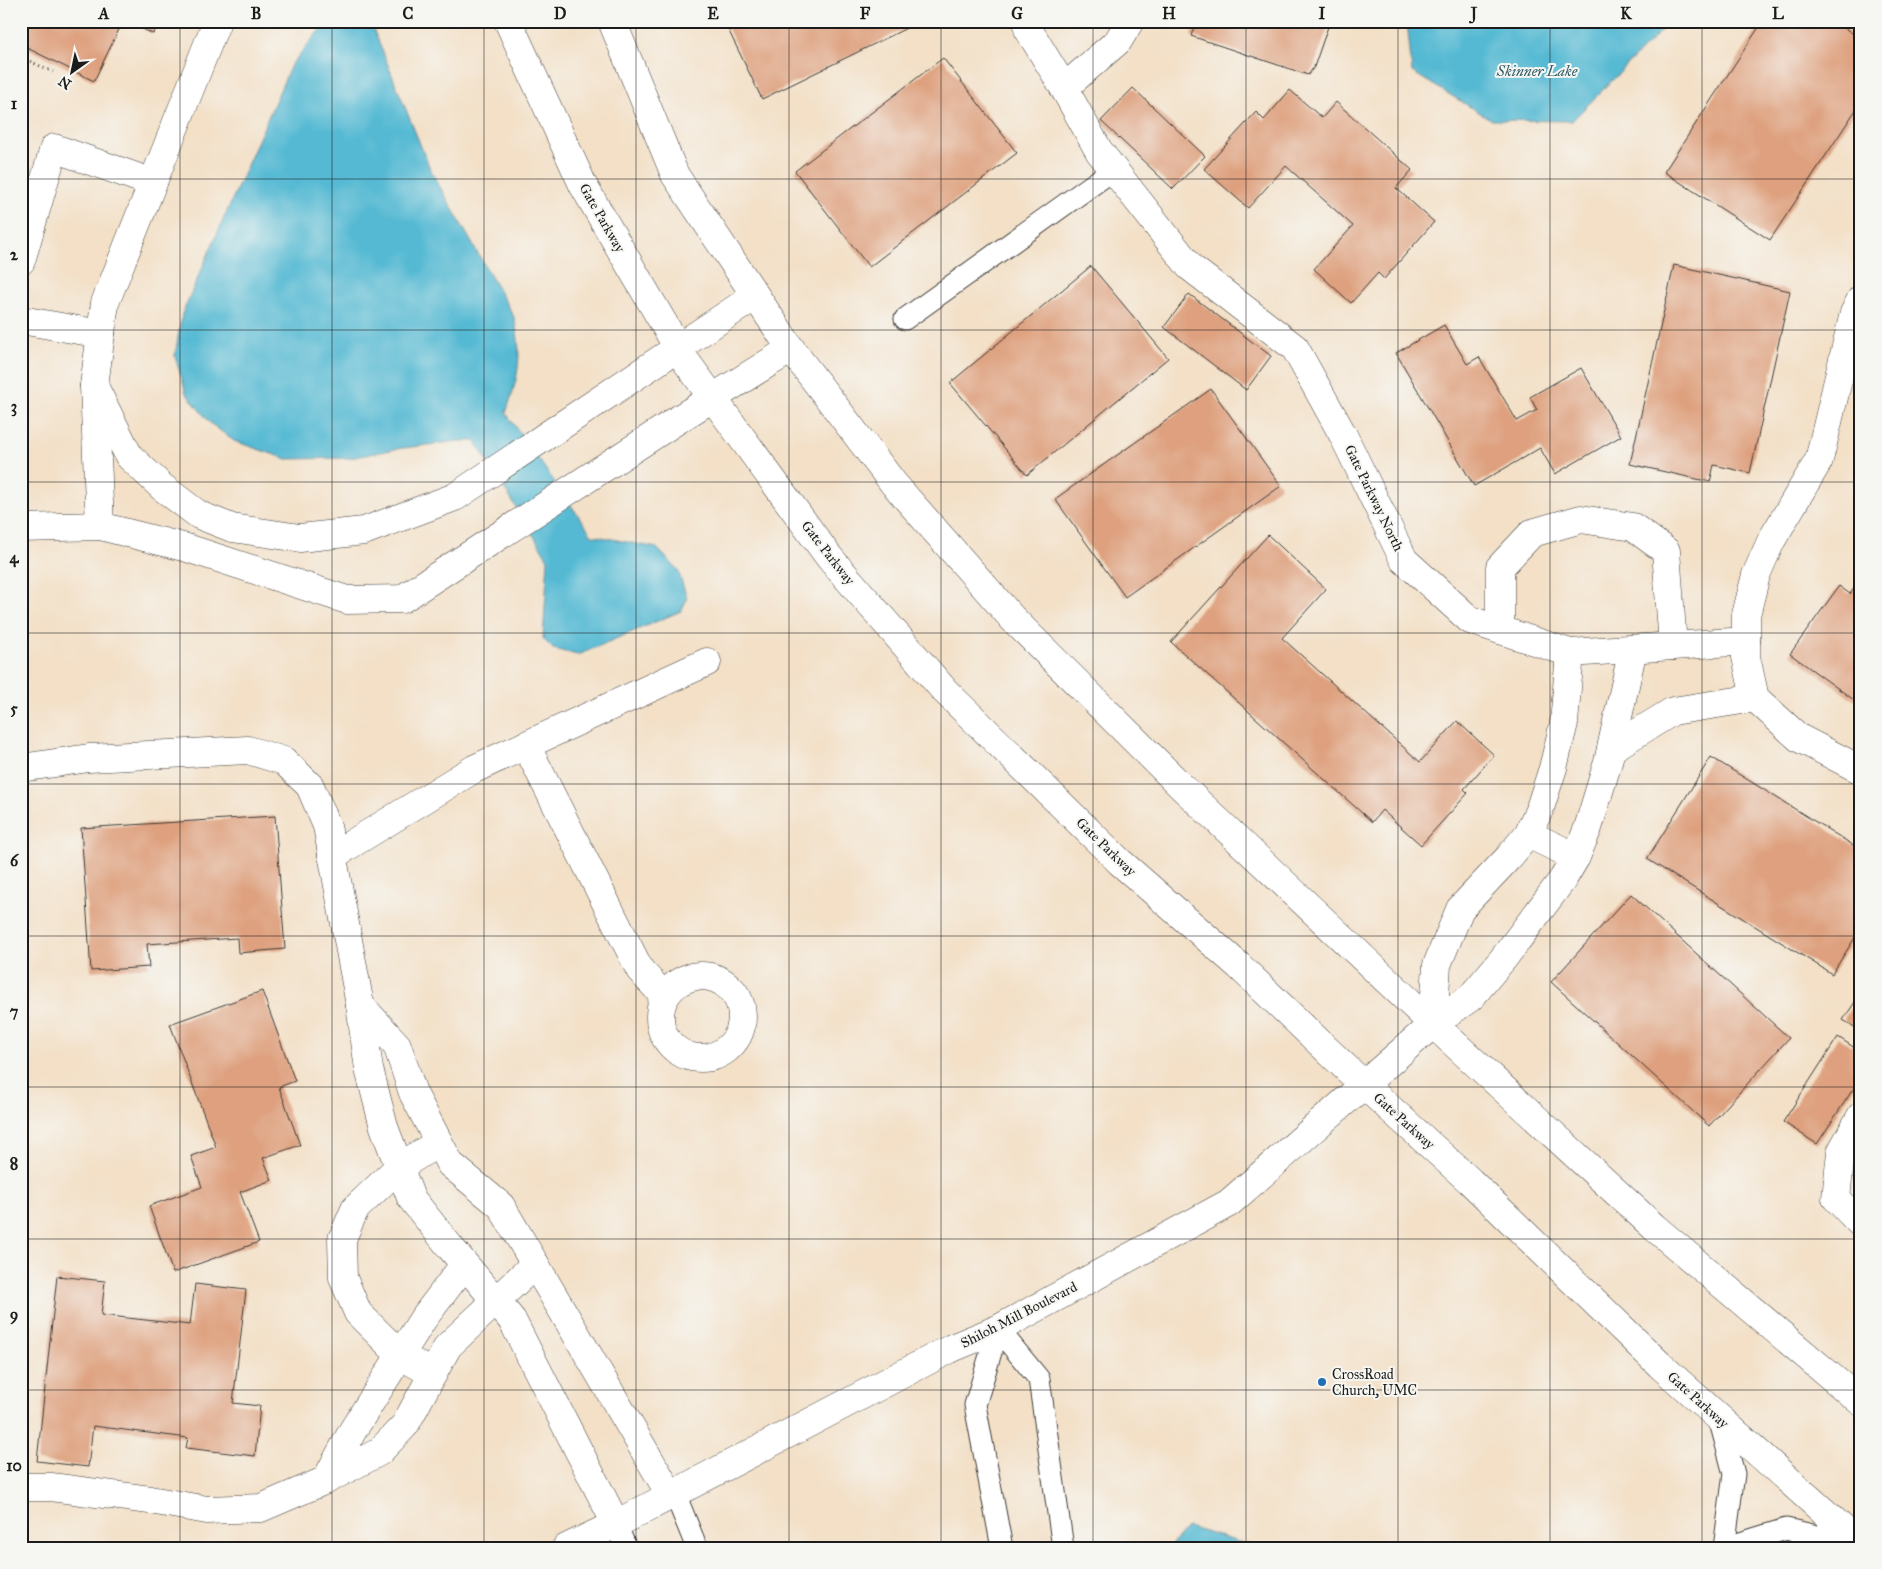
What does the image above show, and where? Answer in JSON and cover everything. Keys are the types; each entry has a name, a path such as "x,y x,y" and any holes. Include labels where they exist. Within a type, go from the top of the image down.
{"street":[{"path":"100,526 94,386 105,303 217,21"},
{"name":"Gate Parkway","path":"508,21 583,185 678,347 829,557 945,691 1120,862 1238,966 1364,1085 1470,1181 1660,1365 1861,1545"},
{"path":"612,21 675,175 755,296 791,349 894,484 1013,619 1180,786 1433,1024 1654,1227 1861,1402"},
{"name":"Gate Parkway North","path":"1028,21 1028,29 1099,151 1190,267 1295,348 1343,435 1404,560 1470,620 1570,653"},
{"path":"1064,88 1118,41 1130,21"},
{"path":"21,261 54,148 153,184"},
{"path":"94,386 129,456 162,487 199,515 232,528 300,538 364,531 455,497 755,296"},
{"path":"1861,299 1854,313 1819,460 1771,541 1756,575 1746,615 1746,657 1755,698 1798,738 1861,770"},
{"path":"21,320 101,334"},
{"path":"21,528 100,526 188,548 347,600 402,599 791,349"},
{"path":"1500,630 1500,567 1532,533 1581,519 1632,527 1666,551 1673,646"},
{"path":"1433,1024 1437,964 1460,909 1528,834 1540,808 1553,768 1564,722 1570,653 1746,641"},
{"name":"Shiloh Mill Boulevard","path":"566,1548 621,1536 673,1495 952,1348 998,1329 1229,1203 1433,1024 1471,997 1563,879 1576,857 1588,828 1611,749 1633,649"},
{"path":"332,856 474,769 707,662"},
{"path":"1611,749 1673,711 1755,698"},
{"path":"526,745 640,970 665,997"},
{"path":"21,768 88,758 248,750 284,761 310,786 327,826 360,1005 369,1069 384,1127 411,1198 464,1265 512,1320 621,1536"},
{"path":"1528,834 1576,857"},
{"path":"360,1005 397,1045 413,1092 450,1164 502,1206 673,1495"},
{"path":"1861,1116 1841,1152 1836,1198 1861,1224"},
{"path":"433,1374 400,1355 358,1313 343,1278 342,1239 355,1209 400,1167 438,1143"},
{"path":"21,1487 61,1488 207,1510 261,1508 326,1480 379,1452 405,1425 448,1346 536,1264"},
{"path":"326,1480 353,1430 423,1319 464,1265"}],"lane":[{"path":"905,319 1113,170"},
{"path":"998,1329 975,1405 1002,1548"},
{"path":"998,1329 1039,1379 1063,1548"},
{"path":"1719,1418 1734,1474 1724,1548 1786,1529 1861,1545"},
{"path":"673,1495 697,1548"}],"path":[{"path":"21,57 53,72"}],"water":[{"path":"327,21 370,21 431,171 514,317 519,355 517,376 506,413 592,535 657,548 678,570 687,599 681,611 578,655 553,649 543,639 548,559 475,441 459,441 396,449 350,458 287,459 234,441 210,423 186,393 175,356 182,314 291,65"},
{"name":"Skinner Lake","path":"1407,21 1667,21 1660,32 1572,121 1492,120 1412,72"},
{"path":"1187,1527 1260,1548 1169,1548"}],"building":[{"path":"21,21 123,21 94,81 21,45"},
{"path":"127,21 159,21 153,34"},
{"path":"724,21 921,21 762,99"},
{"path":"1196,21 1330,21 1314,67 1308,75 1191,36"},
{"path":"1763,21 1834,21 1861,39 1861,102 1770,240 1664,172"},
{"path":"943,58 1017,153 869,267 795,171"},
{"path":"21,79 27,82 21,95"},
{"path":"1133,88 1205,156 1173,189 1101,121"},
{"path":"1290,90 1322,118 1336,102 1412,170 1396,188 1434,222 1384,279 1378,273 1351,303 1314,269 1353,226 1286,166 1248,208 1204,169 1256,112 1264,120"},
{"path":"1674,265 1790,291 1750,473 1714,465 1710,482 1630,464"},
{"path":"1091,266 1168,358 1027,475 950,383"},
{"path":"1189,294 1271,356 1246,390 1164,327"},
{"path":"1444,325 1467,364 1479,357 1517,421 1537,410 1530,397 1581,368 1621,436 1555,474 1540,448 1474,486 1396,353"},
{"path":"1211,389 1281,486 1125,597 1055,499"},
{"path":"1268,535 1326,589 1282,638 1420,762 1457,721 1494,755 1464,789 1468,793 1421,845 1382,810 1372,822 1171,642"},
{"path":"1861,579 1861,705 1790,654 1839,586 1850,594"},
{"path":"1711,757 1861,850 1861,928 1832,974 1647,859"},
{"path":"275,816 285,949 238,953 237,938 147,944 149,967 91,971 81,828"},
{"path":"1631,894 1789,1038 1709,1126 1551,982"},
{"path":"262,991 295,1081 279,1087 300,1145 263,1158 272,1180 240,1192 259,1242 173,1273 149,1206 202,1187 191,1156 216,1147 170,1024"},
{"path":"1861,993 1861,1031 1843,1020"},
{"path":"1838,1037 1861,1052 1861,1077 1817,1144 1783,1122"},
{"path":"57,1276 105,1281 101,1315 190,1325 195,1284 246,1290 233,1403 260,1406 255,1456 186,1448 188,1438 93,1426 88,1467 37,1461"}],"place":[{"name":"CrossRoad Church, UMC","path":"1322,1382"}]}
